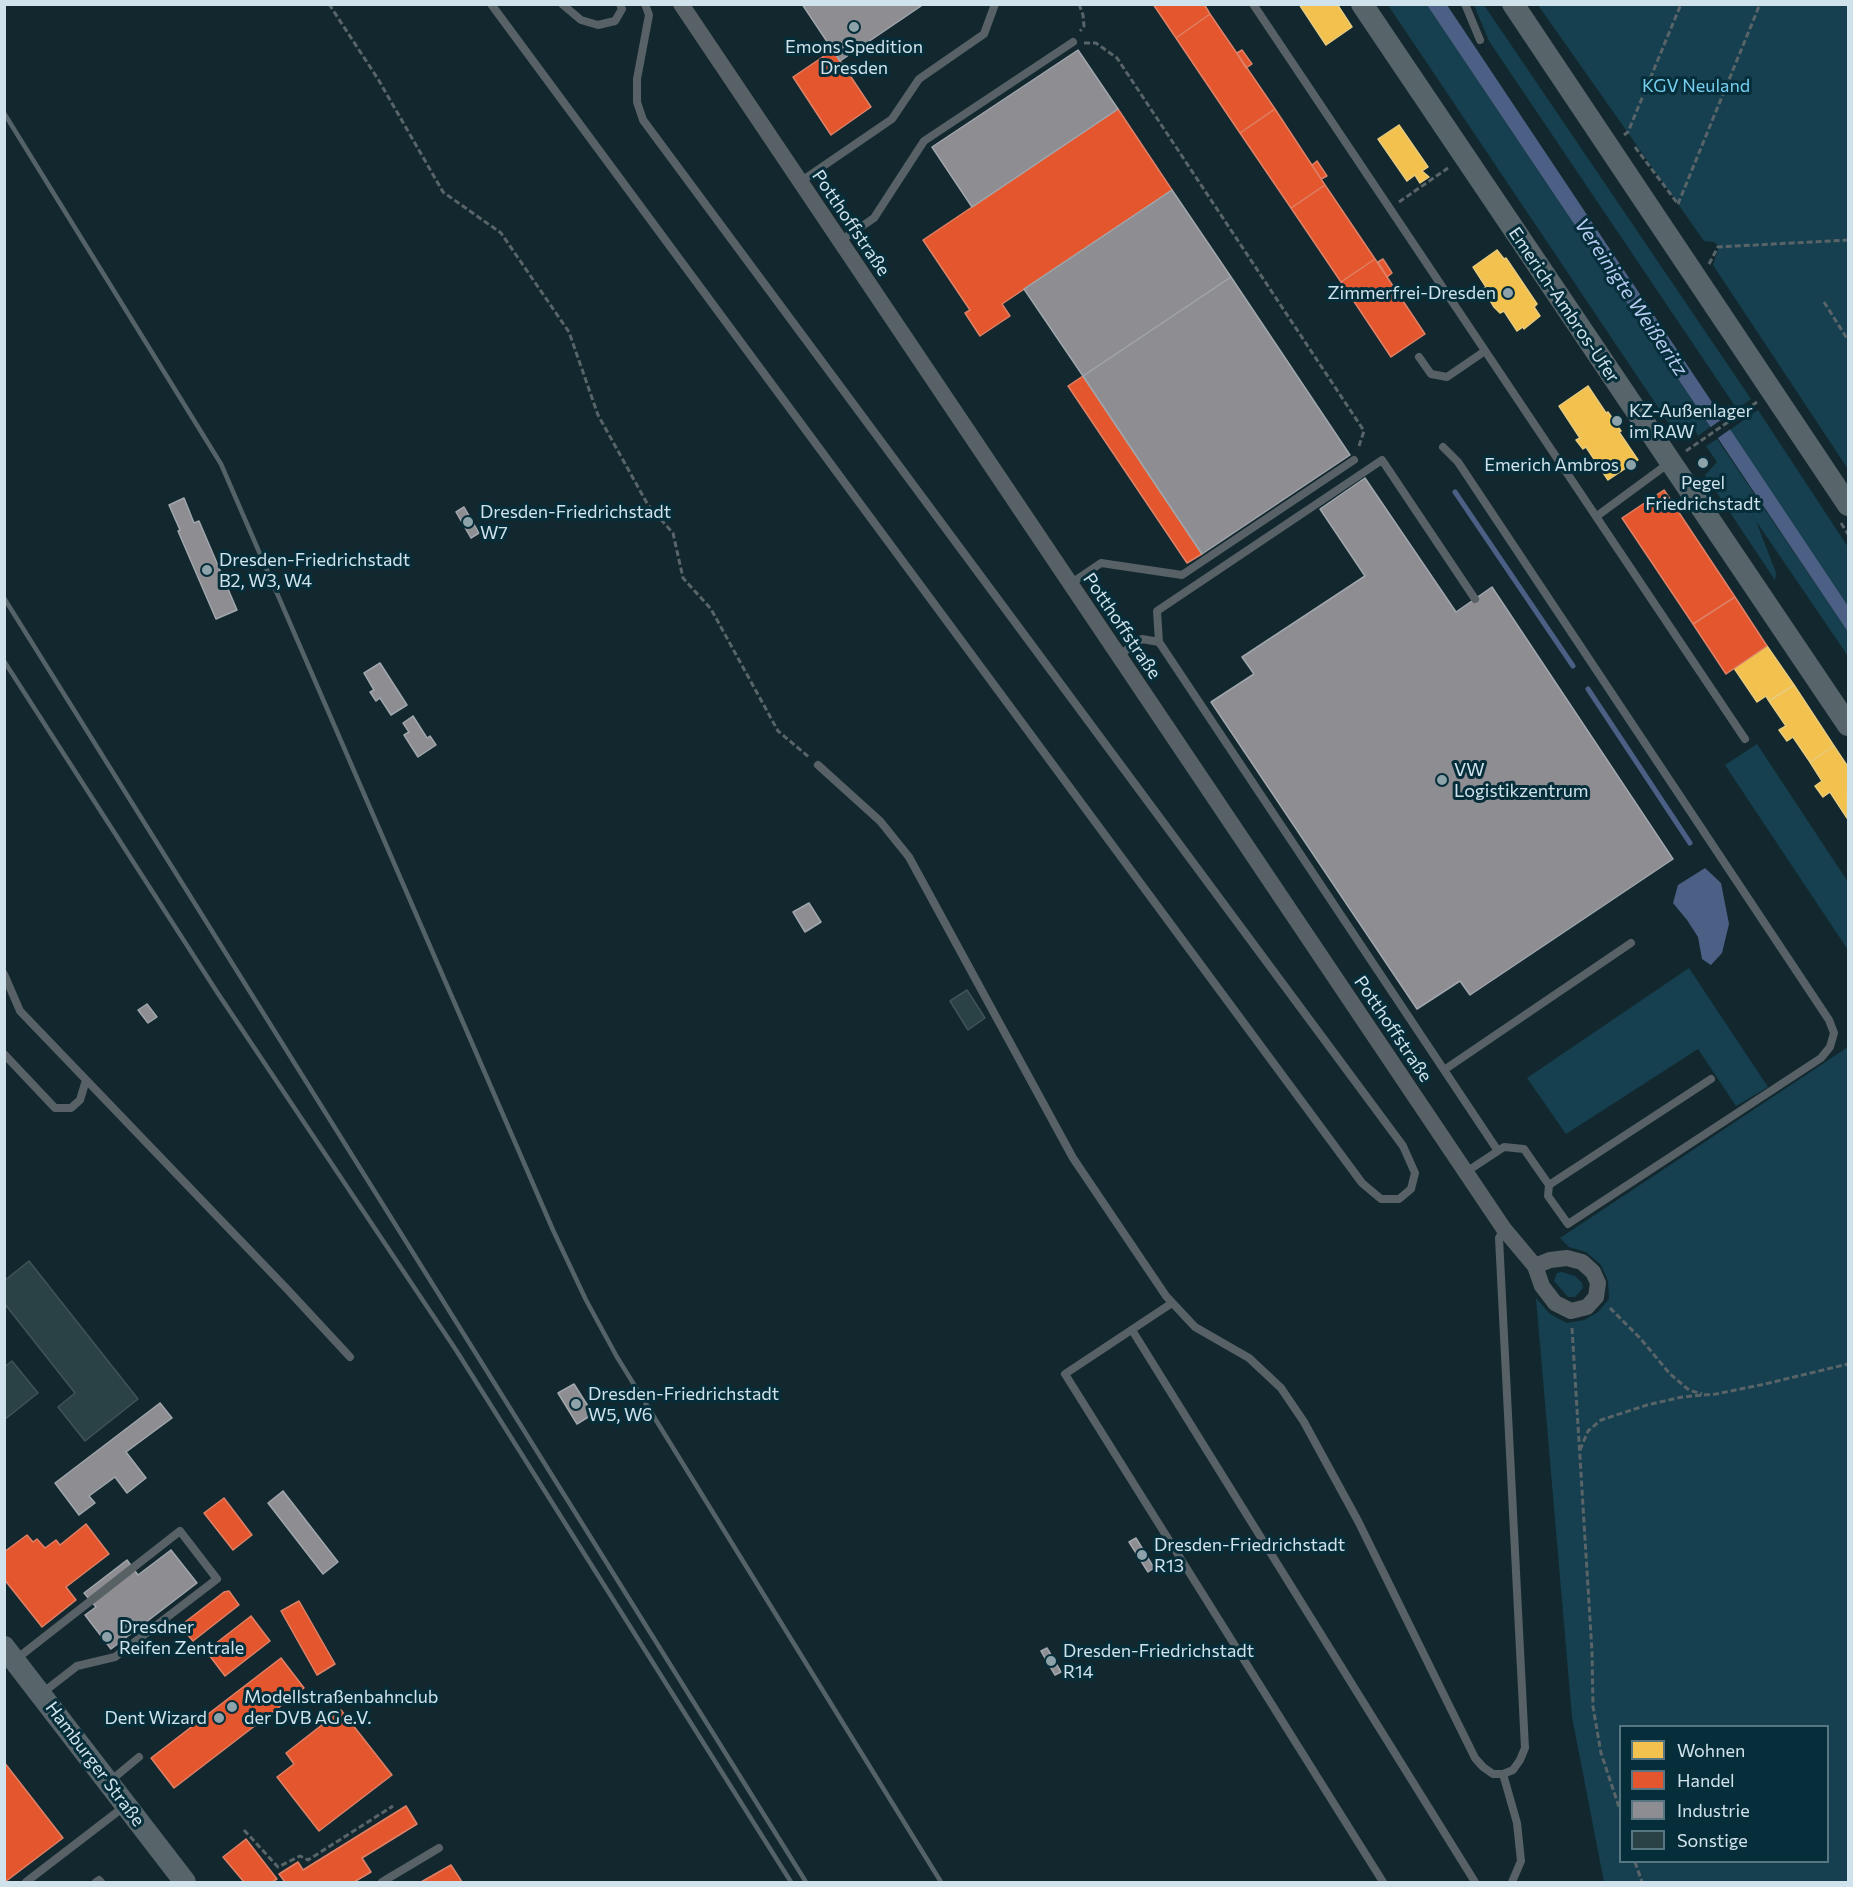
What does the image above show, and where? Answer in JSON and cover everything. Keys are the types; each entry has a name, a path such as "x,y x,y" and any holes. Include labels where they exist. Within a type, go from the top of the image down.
{"main road":[{"name":"Emerich-Ambros-Ufer","path":"1362,4 1465,157 1678,457 1848,725"},
{"path":"1513,4 1848,505"},
{"name":"Hamburger Straße","path":"10,1653 185,1882"}],"street":[{"name":"Potthoffstraße","path":"681,4 1504,1229 1535,1266 1542,1287 1555,1304 1571,1311"},
{"path":"1535,1266 1550,1260 1567,1258 1582,1262 1593,1272 1598,1283 1596,1297 1587,1307 1571,1311"}],"lane":[{"path":"491,4 1362,1183 1382,1199 1399,1199 1411,1190 1415,1173 1403,1146 643,120 637,102 637,79 649,15 645,4"},
{"path":"561,4 581,20 598,25 615,21 622,9 620,4"},
{"path":"800,182 892,119 919,79 984,34 995,4"},
{"path":"1253,4 1745,739"},
{"path":"1465,4 1480,40"},
{"path":"840,241 874,218 924,141 1073,42"},
{"path":"1419,357 1431,374 1447,377 1485,351"},
{"path":"1443,447 1458,462 1830,1020 1834,1033 1830,1047 1821,1058 1568,1224 1548,1196 1549,1185 1524,1149 1504,1147 1466,1172"},
{"path":"1597,516 1678,457"},
{"path":"1070,584 1101,563 1182,575 1354,460"},
{"path":"1475,599 1382,460 1157,611 1159,642 1498,1151"},
{"path":"1118,656 1142,639 1159,642"},
{"path":"819,765 880,821 909,857 1073,1158 1172,1303 1195,1327 1249,1358 1281,1388 1304,1422 1358,1521 1475,1758 1493,1773 1503,1774 1513,1770 1525,1748 1499,1238 1504,1229"},
{"path":"1444,1070 1631,943"},
{"path":"4,974 20,1011 350,1357"},
{"path":"4,1054 55,1108 71,1108 80,1100 86,1080"},
{"path":"1549,1185 1711,1079"},
{"path":"1172,1303 1065,1374 1383,1882"},
{"path":"1132,1330 1475,1882"},
{"path":"10,1653 180,1531 217,1579 115,1657 77,1666 41,1694"},
{"path":"108,1782 139,1757"},
{"path":"1503,1774 1517,1822 1521,1861 1512,1882"},
{"path":"26,1882 126,1805"},
{"path":"382,1882 439,1848"},
{"path":"96,1882 99,1880 101,1882"}],"path":[{"path":"329,4 378,79 443,192 501,232 569,332 598,415 648,505 674,533 683,578 711,609 778,731 819,765"},
{"path":"1079,4 1084,26 1073,42 1096,44 1117,58 1364,431 1354,460"},
{"path":"1681,4 1626,133 1678,204 1760,4"},
{"path":"1389,209 1465,157"},
{"path":"1713,260 1718,247 1848,240"},
{"path":"1824,302 1848,340"},
{"path":"1678,457 1756,403"},
{"path":"1596,1297 1640,1338 1670,1374 1689,1390 1716,1394"},
{"path":"1571,1311 1592,1652 1593,1707 1601,1753 1619,1807"},
{"path":"1579,1453 1588,1431 1601,1420 1665,1401 1716,1394 1848,1364"},
{"path":"244,1830 278,1867 300,1856 308,1860 393,1806"},
{"path":"1635,1863 1641,1882"}],"green space":[{"path":"1388,5 1427,5 1710,427 1698,436 1695,430 1674,431"},
{"path":"1474,5 1484,5 1751,399 1737,409 1489,41"},
{"name":"KGV Neuland","path":"1538,5 1848,5 1848,469 1713,265 1719,247 1714,242 1704,241"},
{"path":"1758,410 1848,547 1848,606 1730,430"},
{"path":"1717,439 1848,632 1848,656 1756,521 1776,573 1775,580 1705,475 1717,462 1706,446"},
{"path":"1757,744 1848,882 1848,950 1725,765"},
{"path":"1689,968 1768,1087 1736,1106 1698,1049 1566,1134 1527,1078"},
{"path":"1848,1047 1848,1882 1604,1882 1572,1717 1536,1298 1550,1314 1567,1323 1584,1320 1598,1312 1609,1299 1608,1281 1601,1265 1586,1252 1569,1247 1560,1238"},
{"path":"1562,1272 1575,1276 1582,1283 1583,1288 1575,1297 1568,1297 1554,1281 1557,1273"}],"water":[{"name":"Vereinigte Weißeritz","path":"1427,5 1447,5 1848,606 1848,632"},
{"path":"1705,868 1721,883 1729,924 1722,953 1711,965 1702,959 1698,937 1673,903 1678,885"}],"pier":[{"path":"1725,417 1732,428 1715,440 1708,429"}],"building: Wohnen":[{"path":"1299,4 1337,4 1352,27 1326,45"},
{"path":"1399,125 1428,167 1422,171 1429,177 1420,183 1415,175 1407,181 1378,139"},
{"name":"Zimmerfrei-Dresden","path":"1497,250 1504,259 1506,258 1537,304 1534,307 1540,316 1524,329 1523,327 1517,331 1504,311 1500,313 1494,307 1483,289 1486,287 1473,267"},
{"path":"1588,386 1621,431 1619,432 1638,460 1608,480 1586,447 1583,449 1576,440 1580,438 1559,406"},
{"path":"1767,646 1794,685 1769,701 1766,696 1757,702 1734,668"},
{"path":"1794,685 1834,746 1810,762 1793,737 1787,741 1779,730 1786,726 1769,701"},
{"path":"1834,746 1848,767 1847,818 1830,792 1823,797 1815,786 1822,781 1810,762"}],"building: Handel":[{"path":"1153,4 1204,4 1210,14 1176,38"},
{"path":"1210,14 1275,109 1240,133 1176,38"},
{"name":"Emons Spedition Dresden","path":"833,50 871,107 831,135 793,77"},
{"path":"1242,50 1252,64 1246,68 1237,53"},
{"path":"1118,109 1172,190 1002,304 1010,316 980,336 965,313 970,310 923,240"},
{"path":"1275,109 1325,185 1291,208 1240,133"},
{"path":"1317,161 1327,176 1321,179 1312,165"},
{"path":"1325,185 1375,259 1341,282 1291,208"},
{"path":"1375,259 1425,334 1391,357 1341,282"},
{"path":"1383,259 1392,273 1387,277 1378,262"},
{"path":"1083,376 1202,554 1187,563 1068,386"},
{"path":"1664,490 1735,597 1693,624 1622,518"},
{"path":"1735,597 1767,646 1726,674 1693,624"},
{"path":"224,1498 252,1535 233,1550 204,1513"},
{"path":"86,1524 109,1554 66,1587 76,1600 42,1627 4,1579 4,1552 27,1535 33,1542 37,1539 45,1548 56,1540 60,1545"},
{"path":"229,1591 239,1605 193,1641 180,1626 224,1592"},
{"path":"299,1601 335,1664 317,1675 281,1611"},
{"path":"251,1616 270,1641 225,1676 206,1651"},
{"path":"281,1658 304,1688 174,1788 151,1758"},
{"path":"341,1710 392,1775 319,1831 277,1777 294,1764 286,1753"},
{"path":"4,1762 63,1838 5,1882 4,1882"},
{"path":"406,1806 417,1824 362,1858 371,1872 354,1882 285,1882 279,1874 298,1862 303,1870"},
{"path":"246,1839 277,1879 272,1882 244,1882 223,1857"},
{"path":"451,1865 462,1882 421,1882"}],"building: Industrie":[{"name":"Emons Spedition Dresden","path":"802,4 924,4 840,61"},
{"path":"1078,50 1118,109 972,207 932,147"},
{"path":"1172,190 1231,277 1083,376 1024,289"},
{"path":"1231,277 1350,455 1202,554 1083,376"},
{"name":"VW Logistikzentrum","path":"1365,478 1456,612 1492,587 1673,859 1470,995 1460,981 1417,1009 1211,702 1254,674 1242,657 1365,576 1320,509"},
{"name":"Dresden-Friedrichstadt B2, W3, W4","path":"184,498 194,523 199,521 237,610 216,619 169,505"},
{"name":"Dresden-Friedrichstadt W7","path":"464,507 479,533 471,538 456,512"},
{"path":"380,663 407,705 391,715 380,698 376,701 370,692 374,690 364,673"},
{"path":"413,716 427,738 430,736 436,745 418,757 404,735 409,732 403,723"},
{"path":"809,903 821,922 805,932 793,912"},
{"path":"147,1004 157,1017 148,1023 138,1010"},
{"name":"Dresden-Friedrichstadt W5, W6","path":"574,1384 593,1414 577,1424 558,1393"},
{"path":"160,1403 172,1418 126,1452 146,1478 127,1493 115,1477 89,1496 95,1503 79,1515 55,1483"},
{"path":"283,1491 338,1562 323,1574 268,1503"},
{"name":"Dresden-Friedrichstadt R13","path":"1136,1538 1154,1568 1148,1572 1129,1542"},
{"path":"171,1550 197,1583 111,1649 85,1615 96,1607 84,1593 127,1560 138,1575"},
{"name":"Dresden-Friedrichstadt R14","path":"1047,1648 1061,1672 1055,1675 1041,1651"}],"building: Sonstige":[{"name":"Pegel Friedrichstadt","path":"1704,457 1709,464 1702,469 1698,462"},
{"path":"967,990 985,1018 968,1030 950,1001"},
{"path":"29,1261 138,1399 85,1441 58,1407 75,1393 4,1303 4,1281"},
{"path":"12,1361 38,1393 4,1420 4,1367"}],"waterway":[{"path":"1455,492 1573,666"},
{"path":"1588,689 1690,843"}],"railway":[{"path":"4,113 221,464 553,1230 586,1300 617,1357 941,1882"},
{"path":"4,598 806,1882"},
{"path":"4,661 217,992 456,1350 791,1882"}],"place":[{"name":"Emons Spedition Dresden","path":"854,27"},
{"name":"Zimmerfrei-Dresden","path":"1508,293"},
{"name":"KZ-Außenlager im RAW","path":"1617,421"},
{"name":"Pegel Friedrichstadt","path":"1703,463"},
{"name":"Emerich Ambros","path":"1631,465"},
{"name":"Dresden-Friedrichstadt W7","path":"468,522"},
{"name":"Dresden-Friedrichstadt B2, W3, W4","path":"207,570"},
{"name":"VW Logistikzentrum","path":"1442,780"},
{"name":"Dresden-Friedrichstadt W5, W6","path":"576,1404"},
{"name":"Dresden-Friedrichstadt R13","path":"1142,1555"},
{"name":"Dresdner Reifen Zentrale","path":"107,1637"},
{"name":"Dresden-Friedrichstadt R14","path":"1051,1661"},
{"name":"Modellstraßenbahnclub der DVB AG e.V.","path":"232,1707"},
{"name":"Dent Wizard","path":"219,1718"}]}
